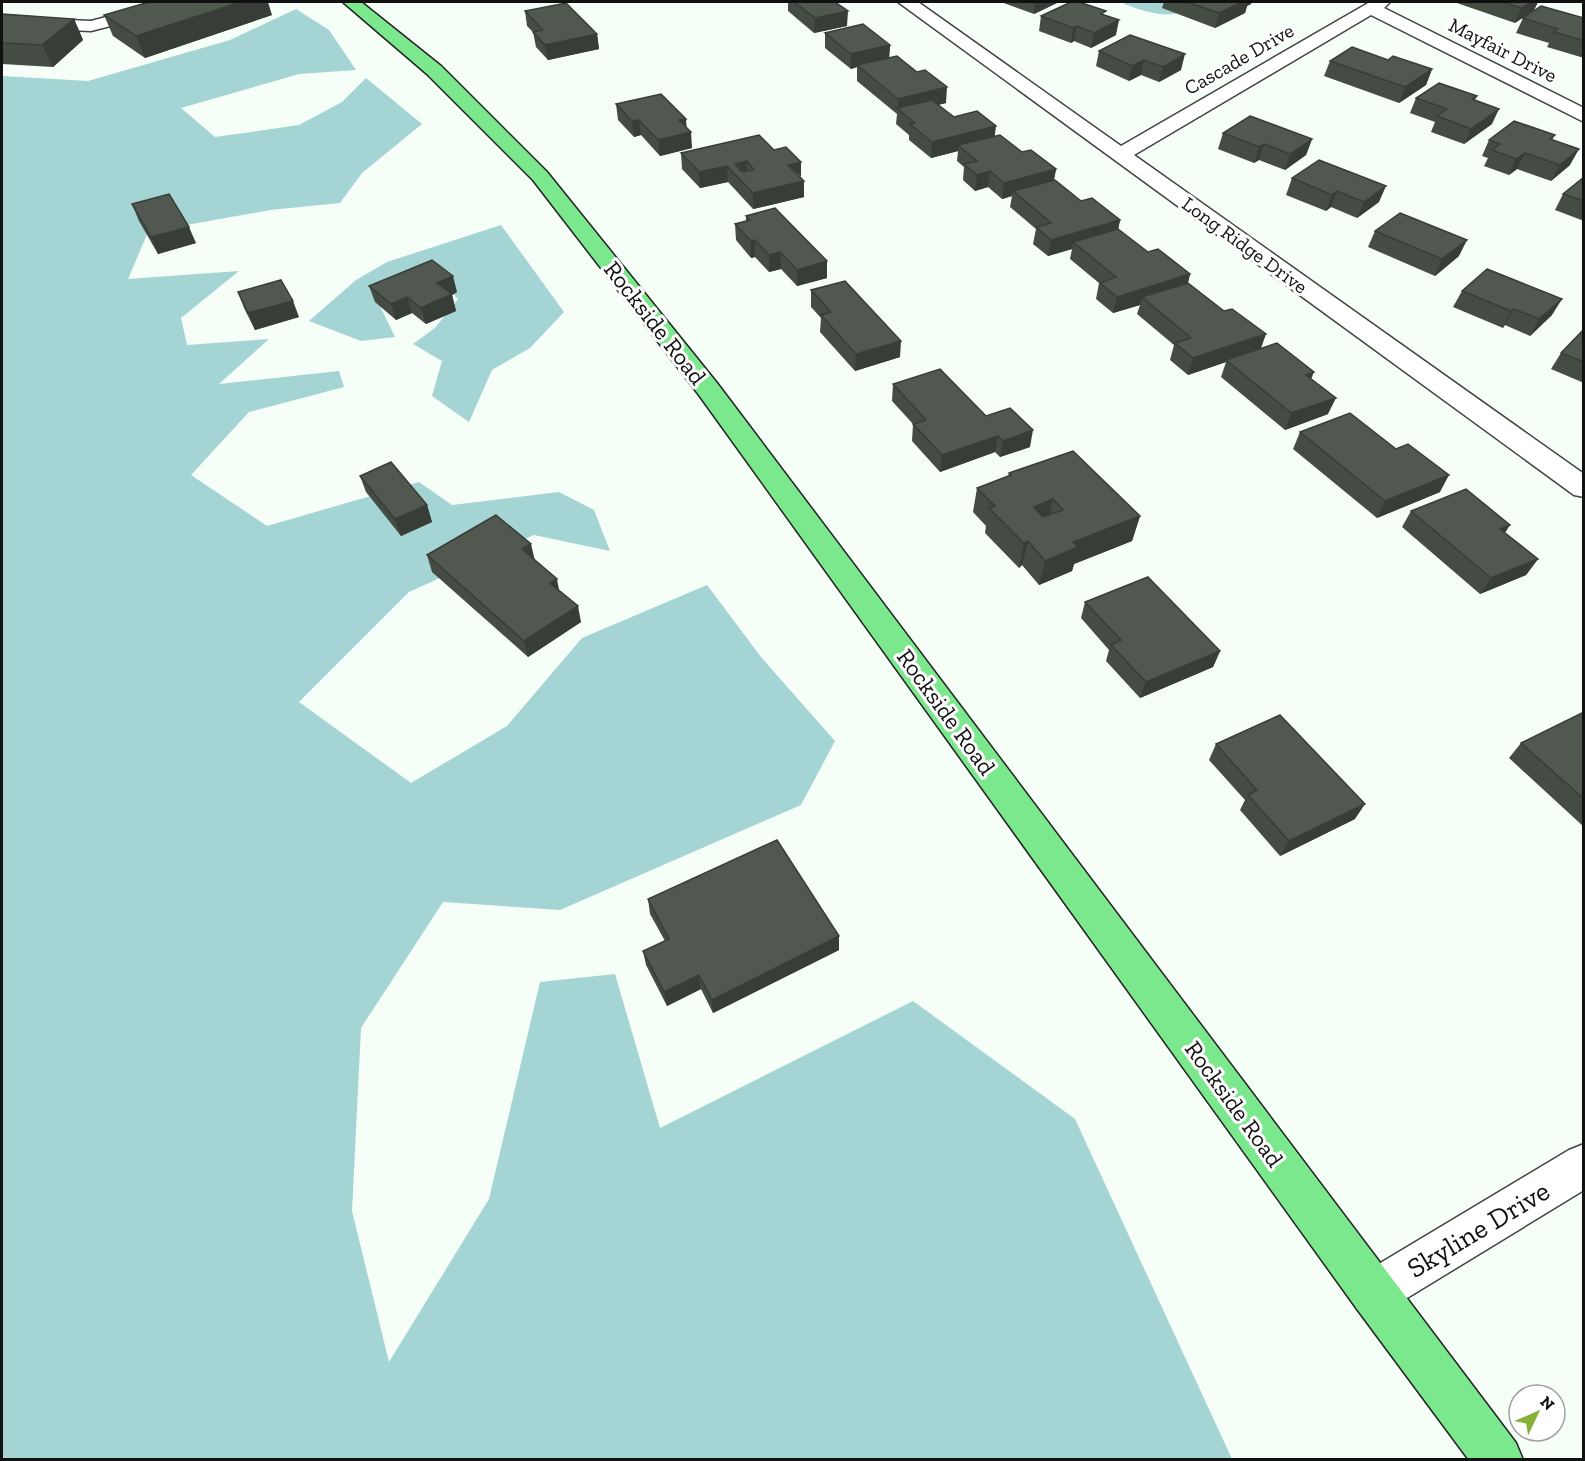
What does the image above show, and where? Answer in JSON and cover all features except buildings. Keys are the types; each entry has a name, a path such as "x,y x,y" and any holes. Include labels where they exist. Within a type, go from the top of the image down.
{"main road":[{"name":"Rockside Road","path":"351,2 434,70 546,184 708,388 1373,1293 1500,1460"}],"street":[{"path":"2,22 91,26 164,6 156,2"},
{"name":"Long Ridge Drive","path":"907,2 1584,488"},
{"name":"Cascade Drive","path":"1119,154 1376,5"},
{"name":"Mayfair Drive","path":"1376,5 1584,116"},
{"path":"2,13 21,7"},
{"name":"Skyline Drive","path":"1373,1293 1584,1165"}],"shaded area":[{"path":"1125,2 1200,2 1181,12 1163,14 1135,8 1124,4"},
{"path":"296,9 329,30 356,70 299,74 181,108 215,137 299,125 342,102 366,78 422,124 362,173 340,203 270,210 148,232 128,279 239,271 181,318 187,345 269,339 219,384 339,371 344,387 249,412 191,475 267,526 419,482 452,505 559,492 594,510 610,551 534,535 409,592 299,702 411,783 507,726 582,638 707,585 761,657 835,741 801,805 560,910 443,902 361,1028 352,1211 389,1362 489,1199 540,982 615,974 660,1128 913,1001 1075,1119 1232,1459 2,1459 2,76 88,81 230,40"},
{"path":"501,225 564,312 530,348 492,370 469,422 432,396 442,361 413,344 435,328 458,299 432,273 380,306 395,337 361,341 309,321 356,280 387,262"}]}
